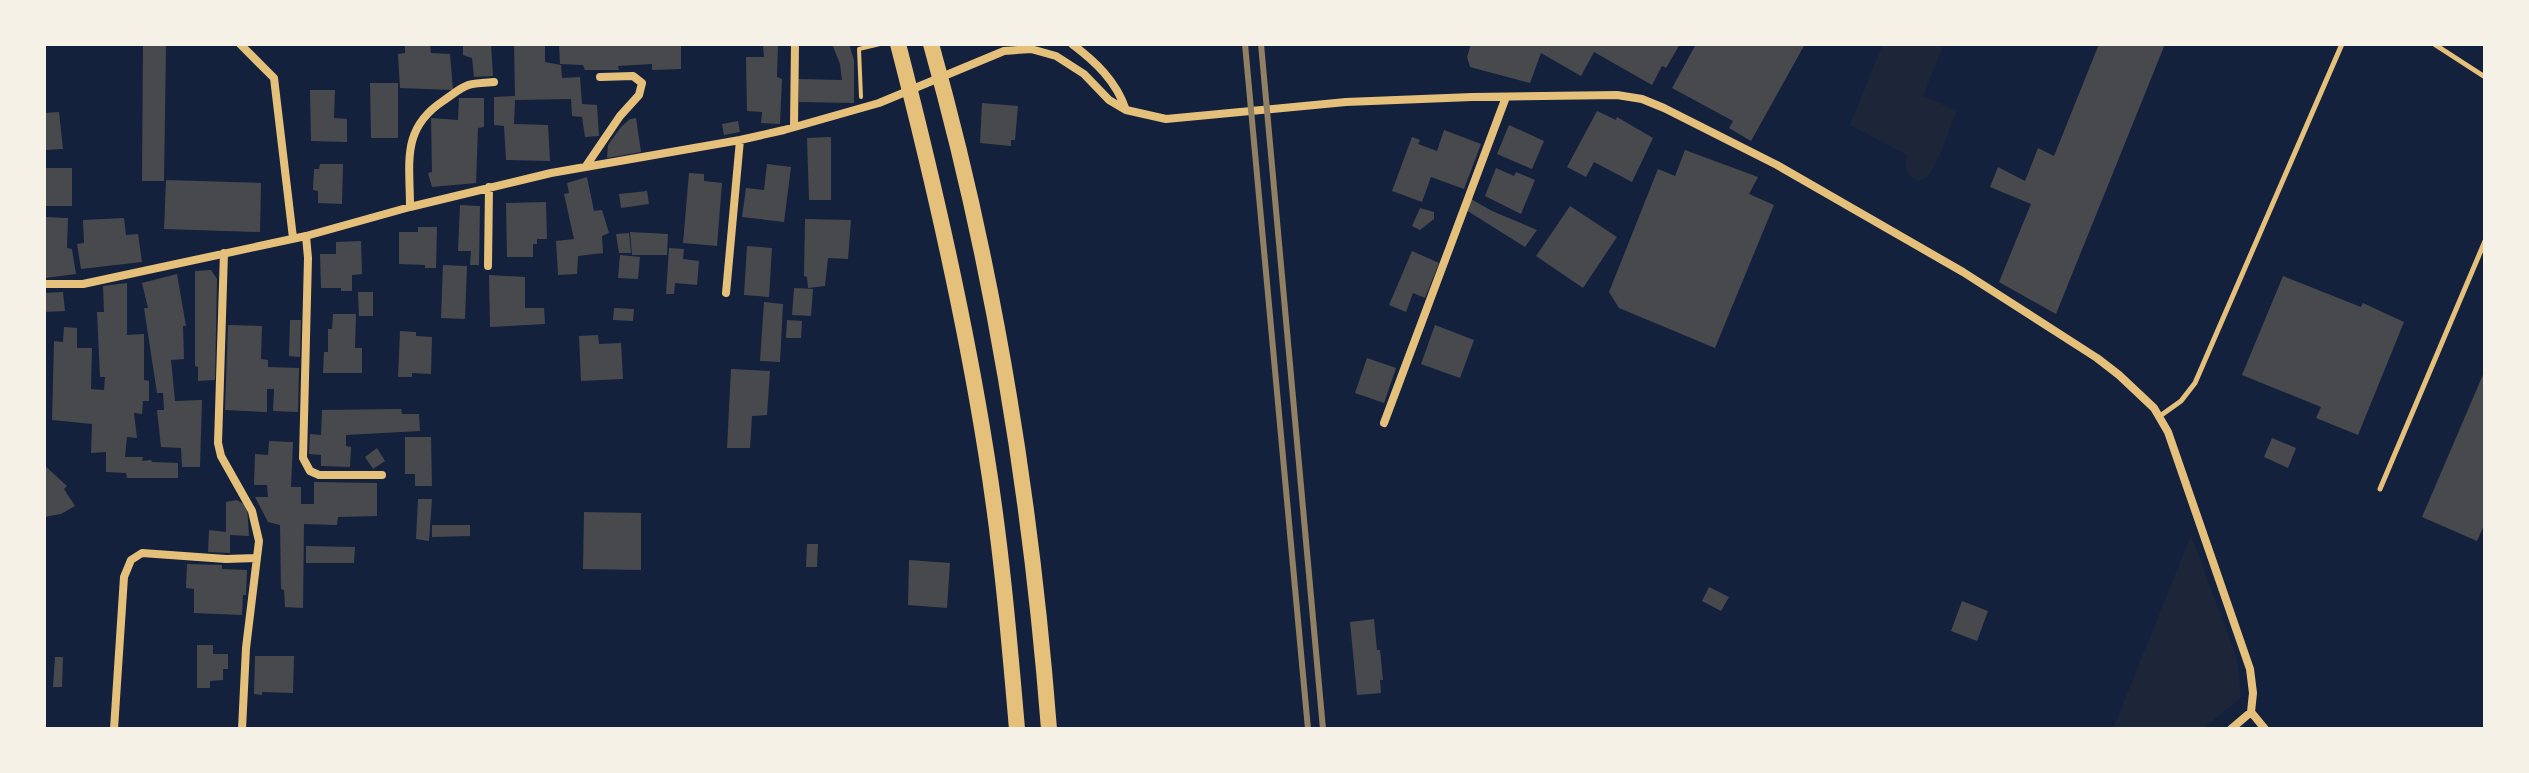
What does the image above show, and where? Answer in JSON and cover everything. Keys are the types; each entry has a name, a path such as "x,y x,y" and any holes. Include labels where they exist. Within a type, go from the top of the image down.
{"highway":[{"path":"898,44 965,328 1000,546 1017,729"},
{"path":"931,44 970,193 1003,354 1032,545 1049,729"}],"street":[{"path":"240,44 274,78 293,238"},
{"path":"794,126 795,44"},
{"path":"1072,44 1096,62 1120,94 1126,110"},
{"path":"44,284 83,284 306,236 489,187 586,166 740,140 879,103 1004,51 1031,49 1056,56 1084,74 1109,100 1126,110 1166,119 1346,102 1617,95 1642,99 1803,180 1963,272 2097,358 2135,388 2160,416 2168,432 2250,669 2253,693 2251,712 2231,729"},
{"path":"586,166 620,116 639,95 642,83 633,76 600,77"},
{"path":"410,207 410,152 414,130 424,114 467,84 494,82"},
{"path":"1384,423 1506,97"},
{"path":"726,293 740,140"},
{"path":"488,266 489,187"},
{"path":"306,236 303,458 310,471 319,475 382,475"},
{"path":"224,253 218,443 221,456 256,522 259,541 246,648 242,729"},
{"path":"114,729 124,577 131,560 142,553 256,558"},
{"path":"2251,712 2265,729"}],"lane":[{"path":"2160,416 2181,401 2195,383 2342,44"},
{"path":"2434,44 2485,77"},
{"path":"2380,489 2485,241"}],"path":[{"path":"861,108 859,49 880,44"}],"shaded area":[{"path":"1883,44 1944,44 1923,96 1957,111 1934,167 1920,180 1908,174 1907,155 1850,125"},
{"path":"2191,535 2237,659 2241,697 2203,729 2113,729"}],"building":[{"path":"143,44 166,44 164,181 142,181"},
{"path":"405,44 430,44 431,53 450,54 453,90 400,88 398,54 405,53"},
{"path":"463,44 491,44 493,76 474,77 472,58 463,55"},
{"path":"514,44 545,44 545,62 561,65 562,78 580,77 582,104 597,105 599,136 585,137 582,117 572,116 571,99 515,100 514,124 548,125 550,161 506,160 504,126 494,125 494,97 515,96"},
{"path":"559,44 681,44 681,69 652,70 652,64 618,66 619,70 585,70 583,65 560,64"},
{"path":"763,44 778,44 777,77 782,79 780,124 761,123 762,112 747,111 746,57 764,57"},
{"path":"832,44 849,44 854,60 854,103 799,102 798,79 842,80"},
{"path":"1471,44 1680,44 1666,68 1662,66 1652,85 1594,52 1581,76 1541,53 1530,83 1470,67 1467,57"},
{"path":"1696,44 1805,44 1751,141 1729,128 1733,121 1672,88"},
{"path":"2099,44 2165,44 2056,314 1999,282 2031,204 1990,187 1998,167 2025,181 2038,148 2054,156"},
{"path":"370,83 398,83 398,138 371,138"},
{"path":"310,90 335,90 334,118 347,119 347,142 311,141"},
{"path":"459,98 484,98 484,127 478,128 476,183 432,187 428,173 432,172 431,118 458,120"},
{"path":"982,103 1018,106 1015,140 1011,140 1011,146 980,143"},
{"path":"1597,111 1616,120 1617,117 1653,138 1632,182 1594,162 1586,177 1567,167"},
{"path":"59,112 63,149 44,150 44,113"},
{"path":"636,118 641,152 607,158 608,145 621,127"},
{"path":"738,121 740,132 724,135 722,124"},
{"path":"1509,125 1544,141 1532,169 1497,154"},
{"path":"1444,130 1481,144 1464,189 1431,177 1422,202 1392,191 1412,137 1420,140 1418,144 1437,151"},
{"path":"831,137 831,200 809,200 807,138"},
{"path":"1685,150 1758,177 1749,194 1774,205 1715,348 1619,308 1609,292 1658,169 1675,176"},
{"path":"320,164 343,164 342,204 318,203 318,191 313,190 314,169 319,169"},
{"path":"767,164 791,167 784,222 742,217 746,188 764,190"},
{"path":"44,168 72,168 72,206 44,206"},
{"path":"1496,168 1535,180 1521,214 1485,196"},
{"path":"689,173 704,174 704,181 722,183 717,246 683,243"},
{"path":"587,177 594,211 602,210 609,233 602,236 603,253 578,256 577,274 558,275 556,241 574,239 564,194 569,193 567,183"},
{"path":"166,180 261,183 260,232 164,229"},
{"path":"647,191 649,204 621,208 619,194"},
{"path":"1471,199 1537,230 1525,247 1466,210"},
{"path":"546,202 547,239 537,239 537,244 533,244 533,257 507,257 506,203"},
{"path":"460,205 480,206 479,265 470,265 471,251 458,251"},
{"path":"1570,206 1617,237 1583,288 1536,256"},
{"path":"1420,208 1434,212 1434,219 1420,230 1412,226"},
{"path":"44,217 68,218 67,248 72,249 76,274 45,278"},
{"path":"124,218 126,235 138,234 142,262 81,269 77,244 84,243 83,220"},
{"path":"805,219 851,220 848,259 828,258 825,286 808,288 807,277 804,276"},
{"path":"418,227 437,227 436,268 399,264 399,232 418,232"},
{"path":"630,232 668,234 667,255 632,255"},
{"path":"629,233 631,253 619,253 616,234"},
{"path":"361,241 362,274 352,275 352,291 321,288 320,254 336,254 336,242"},
{"path":"747,246 772,248 769,297 744,295"},
{"path":"669,248 684,249 683,259 699,261 697,285 675,283 674,294 666,294"},
{"path":"1412,251 1439,263 1425,298 1413,293 1406,312 1389,305"},
{"path":"620,255 640,257 638,279 618,278"},
{"path":"443,265 467,266 465,319 441,318"},
{"path":"211,270 217,279 215,380 198,381 198,367 195,366 195,271"},
{"path":"177,274 186,326 183,326 184,359 171,360 175,401 202,400 200,467 182,467 181,448 161,447 157,410 164,410 163,393 157,393 144,308 148,308 142,283"},
{"path":"489,275 525,277 525,308 544,308 545,324 490,327"},
{"path":"2283,276 2361,307 2363,303 2404,322 2358,435 2316,418 2321,407 2242,375"},
{"path":"127,283 127,335 144,334 144,380 149,381 149,401 143,401 142,414 134,413 137,438 127,437 125,457 178,463 178,478 127,478 126,473 106,472 106,452 91,453 92,424 52,420 54,341 63,342 64,327 77,328 77,348 92,348 91,389 104,390 105,377 100,377 97,312 104,312 103,286"},
{"path":"794,288 813,289 811,316 792,315"},
{"path":"63,292 65,311 44,312 44,293"},
{"path":"358,292 373,292 373,316 359,316"},
{"path":"764,302 783,304 780,362 760,361"},
{"path":"614,308 634,309 633,321 613,320"},
{"path":"333,314 356,314 355,348 362,348 362,373 323,373 324,352 328,352 328,329 332,329"},
{"path":"290,320 301,320 300,357 289,356"},
{"path":"787,320 802,321 801,338 786,338"},
{"path":"228,325 262,326 261,359 268,360 268,367 299,368 298,412 273,411 274,389 267,389 267,412 225,410"},
{"path":"1435,325 1474,340 1460,378 1421,364"},
{"path":"400,331 432,337 431,374 412,373 412,377 398,377"},
{"path":"598,335 599,344 621,343 623,379 581,381 579,336"},
{"path":"1367,358 1396,368 1384,403 1355,393"},
{"path":"731,369 770,371 767,415 752,416 750,448 727,448"},
{"path":"2485,370 2485,523 2477,541 2422,517"},
{"path":"401,409 402,414 419,414 420,431 346,435 346,446 351,447 350,467 321,466 321,455 309,454 310,434 321,435 322,410"},
{"path":"405,437 431,437 432,486 415,486 415,474 405,474"},
{"path":"2272,438 2296,448 2288,468 2264,457"},
{"path":"269,441 293,442 291,487 301,487 301,504 314,504 314,482 377,483 377,516 338,517 337,525 304,524 303,608 285,607 284,590 281,589 280,525 268,522 255,497 268,497 267,485 254,485 255,454 268,455"},
{"path":"377,448 385,461 373,469 365,457"},
{"path":"44,465 67,486 64,489 75,506 61,514 44,517"},
{"path":"418,499 432,499 429,541 416,539"},
{"path":"237,500 247,506 249,536 230,535 230,553 208,552 209,530 226,532 226,502"},
{"path":"584,512 641,513 641,570 583,569"},
{"path":"432,525 470,525 470,536 432,537"},
{"path":"807,544 818,544 817,567 806,567"},
{"path":"306,546 355,547 354,563 306,563"},
{"path":"909,560 950,563 947,608 908,605"},
{"path":"187,564 222,565 222,569 247,570 242,615 194,613 194,589 186,588"},
{"path":"1709,587 1729,597 1721,611 1702,601"},
{"path":"1962,601 1988,611 1977,641 1951,631"},
{"path":"1374,619 1383,680 1380,680 1381,693 1357,695 1350,622"},
{"path":"197,645 213,645 213,654 228,654 228,669 223,669 223,680 210,681 210,688 197,688"},
{"path":"255,656 294,656 293,693 254,694"},
{"path":"55,657 63,657 62,687 53,687"}],"railway":[{"path":"1245,44 1308,729"},
{"path":"1261,44 1323,729"}]}
